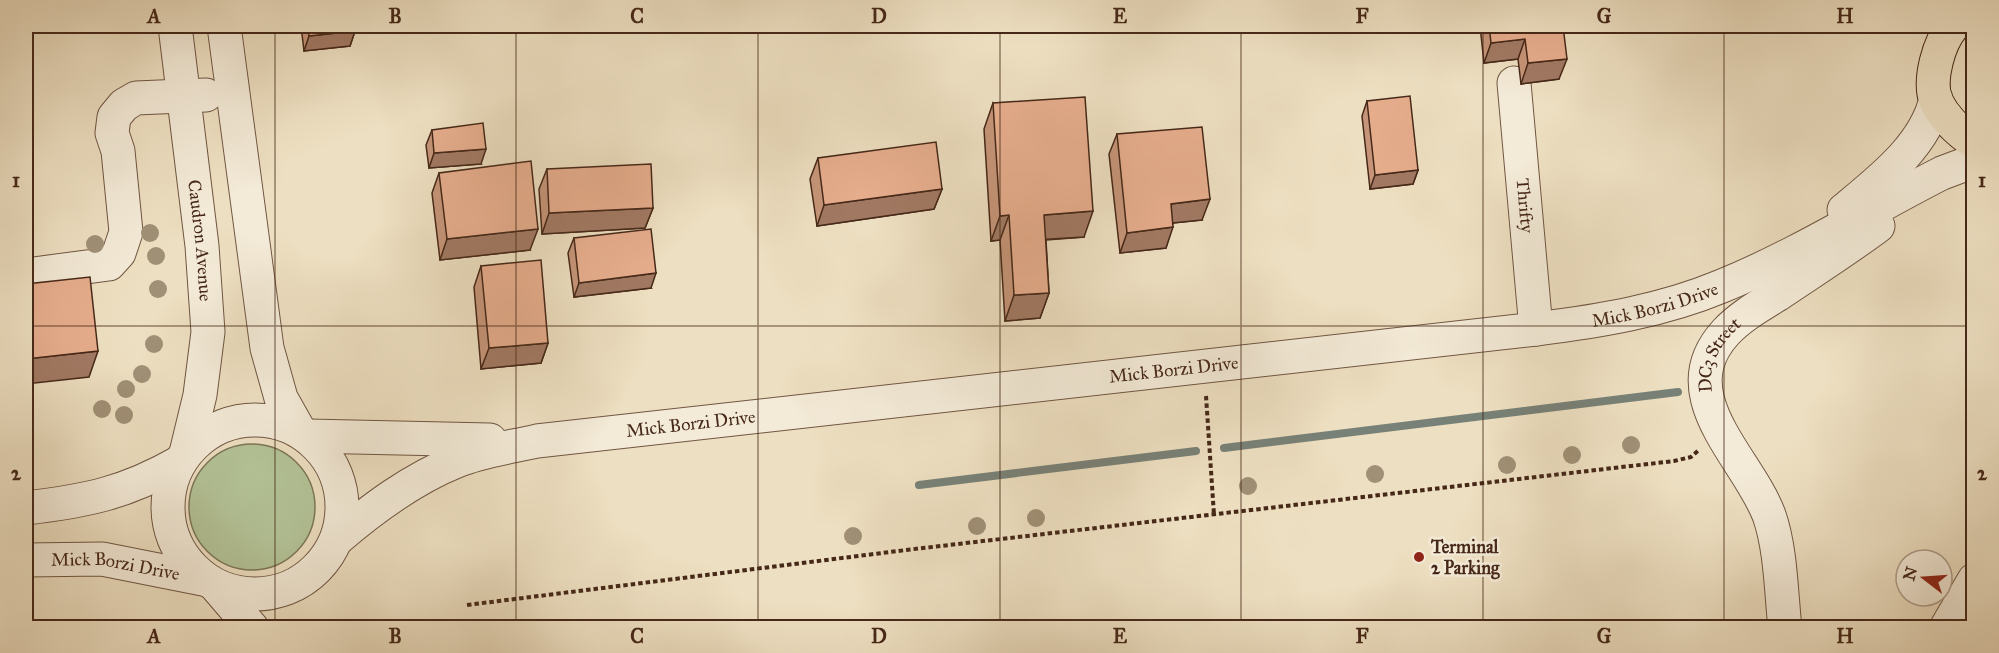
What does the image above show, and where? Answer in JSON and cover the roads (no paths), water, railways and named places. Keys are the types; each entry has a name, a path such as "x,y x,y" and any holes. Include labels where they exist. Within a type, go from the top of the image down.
{"main road":[{"path":"1953,26 1938,53 1936,99 1959,131 1974,142"}],"street":[{"name":"Caudron Avenue","path":"175,26 202,246 208,332 200,395 183,458"},
{"path":"210,582 239,593 263,595 287,589 308,577 319,566 337,539 343,511 339,482 327,457 303,433 281,398 267,348 224,26"},
{"name":"Thrifty","path":"1514,82 1536,329"},
{"path":"26,275 109,264 119,252 126,232 118,151 112,133 114,117 124,105 136,98 232,94"},
{"name":"Mick Borzi Drive","path":"1797,249 1860,197 1908,150 1924,129 1936,99"},
{"name":"Mick Borzi Drive","path":"337,539 384,501 440,469 474,455 537,441 1601,321 1683,300 1722,286 1942,173 1974,161"},
{"name":"DC3 Street","path":"1785,627 1774,531 1769,515 1709,411 1706,376 1710,358 1725,333 1737,322 1867,234 1942,173"},
{"path":"252,627 210,582 186,561 173,538 168,513 170,487 183,458 200,438 218,427 238,420 259,419 280,422 303,433"},
{"name":"Mick Borzi Drive","path":"303,433 537,441"},
{"path":"26,508 74,502 121,491 152,478 183,458"},
{"name":"Mick Borzi Drive","path":"26,560 102,560 210,582"},
{"path":"1946,627 1974,580"}],"waterway":[{"path":"1224,448 1678,392"},
{"path":"919,485 1196,451"}],"place":[{"name":"Terminal 2 Parking","path":"1419,557"}]}
